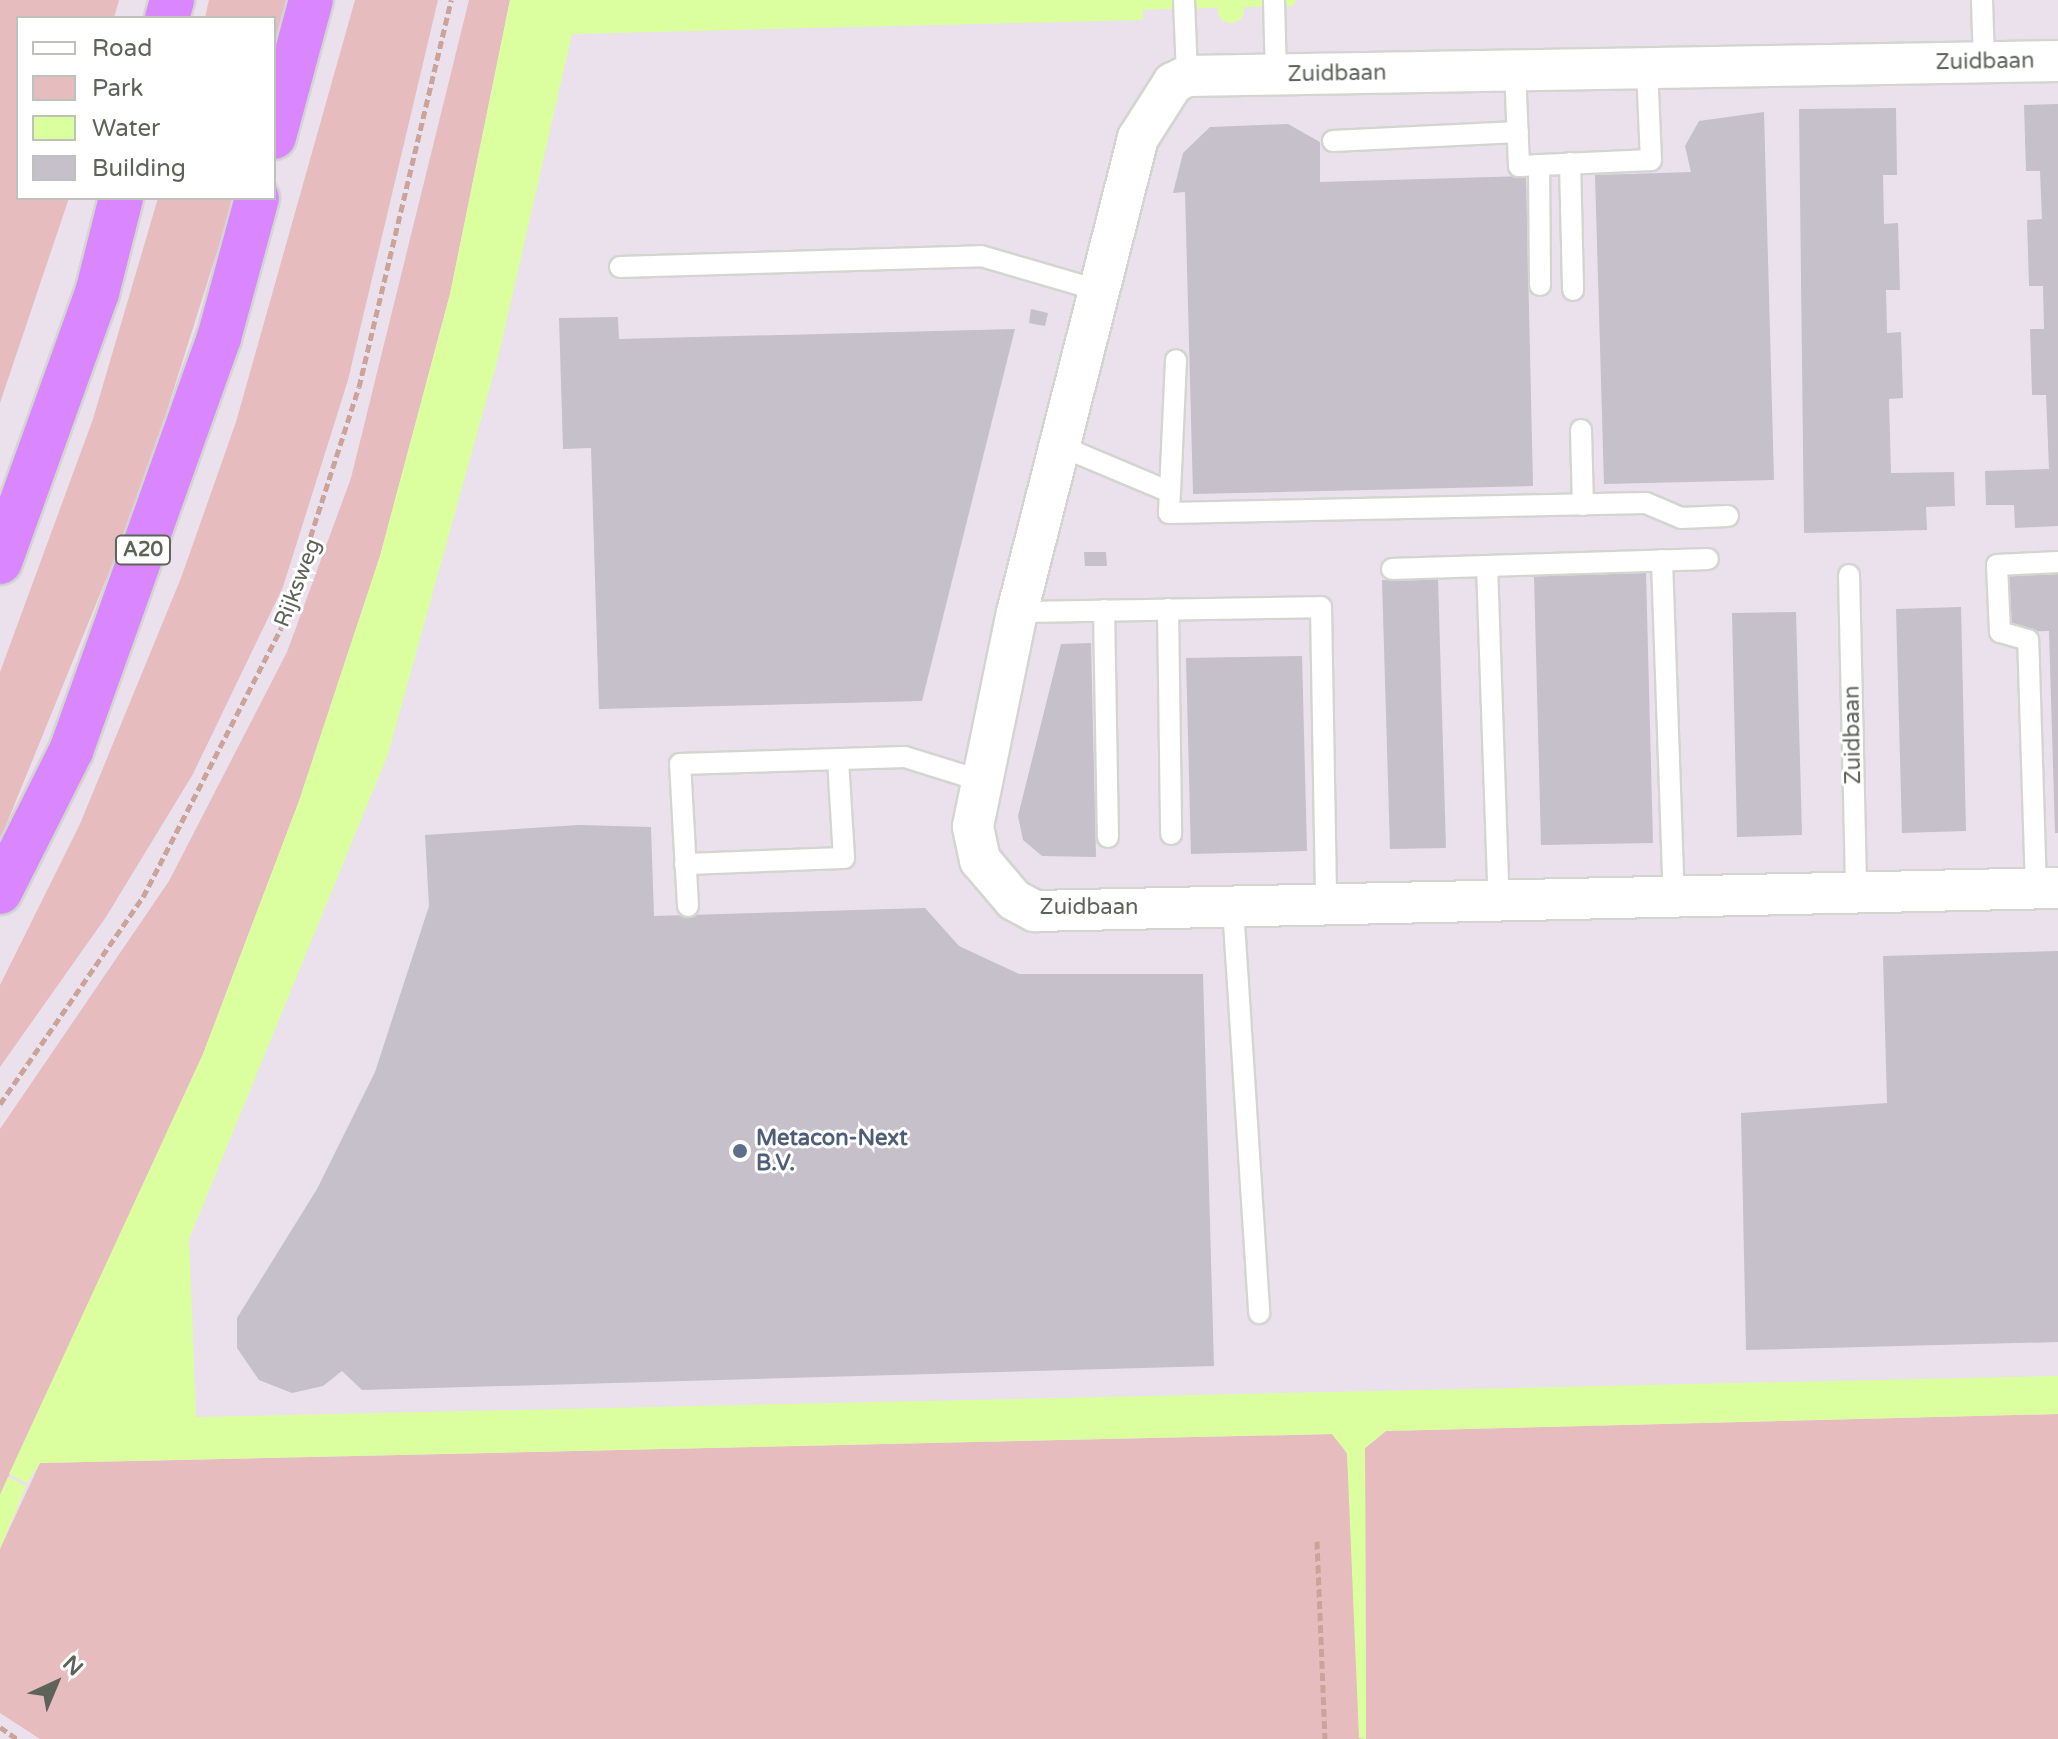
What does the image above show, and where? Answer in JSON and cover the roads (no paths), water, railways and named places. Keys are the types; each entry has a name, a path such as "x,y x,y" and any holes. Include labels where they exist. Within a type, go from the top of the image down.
{"highway":[{"path":"276,130 311,0"},
{"path":"0,562 97,293 120,200"},
{"name":"A20","path":"0,892 71,751 219,338 256,200"}],"street":[{"name":"Zuidbaan","path":"2047,888 1035,911 1014,900 980,860 973,827 1017,612 1097,290 1141,128 1164,91 1187,76 2058,61"}],"lane":[{"path":"1274,0 1276,75"},
{"path":"1983,6 1984,62"},
{"path":"1184,9 1187,76"},
{"path":"1515,70 1519,166 1651,160 1647,68"},
{"path":"1333,141 1518,132"},
{"path":"1570,163 1573,290"},
{"path":"1539,165 1540,285"},
{"path":"620,267 981,256 1097,290"},
{"path":"1176,360 1169,513 1646,503 1681,518 1728,516"},
{"path":"1581,430 1583,505"},
{"path":"1058,445 1170,492"},
{"path":"1392,569 1708,559"},
{"path":"1662,560 1674,898"},
{"path":"2047,888 2028,640 2000,632 1997,565 2058,562"},
{"path":"1487,566 1499,902"},
{"name":"Zuidbaan","path":"1849,575 1856,894"},
{"path":"1017,612 1321,607 1326,905"},
{"path":"1168,609 1171,834"},
{"path":"1104,610 1108,837"},
{"path":"688,906 680,764 905,757 982,781"},
{"path":"685,864 844,858 838,759"},
{"path":"1233,907 1259,1313"}],"water":[{"path":"1225,-1 1237,-1 1243,5 1243,15 1236,22 1226,22 1219,15 1219,5"},
{"path":"510,0 1143,0 1143,20 572,34 498,358 388,754 189,1239 196,1417 2058,1376 2058,1414 1386,1431 1365,1448 1366,1739 1359,1738 1347,1453 1332,1434 40,1463 27,1483 9,1474 203,1054 299,801 380,556 450,294"},
{"path":"8,1477 26,1486 0,1549 0,1495"}],"waterway":[{"path":"1129,4 1290,0"}],"place":[{"name":"Metacon-Next B.V.","path":"740,1151"}]}
